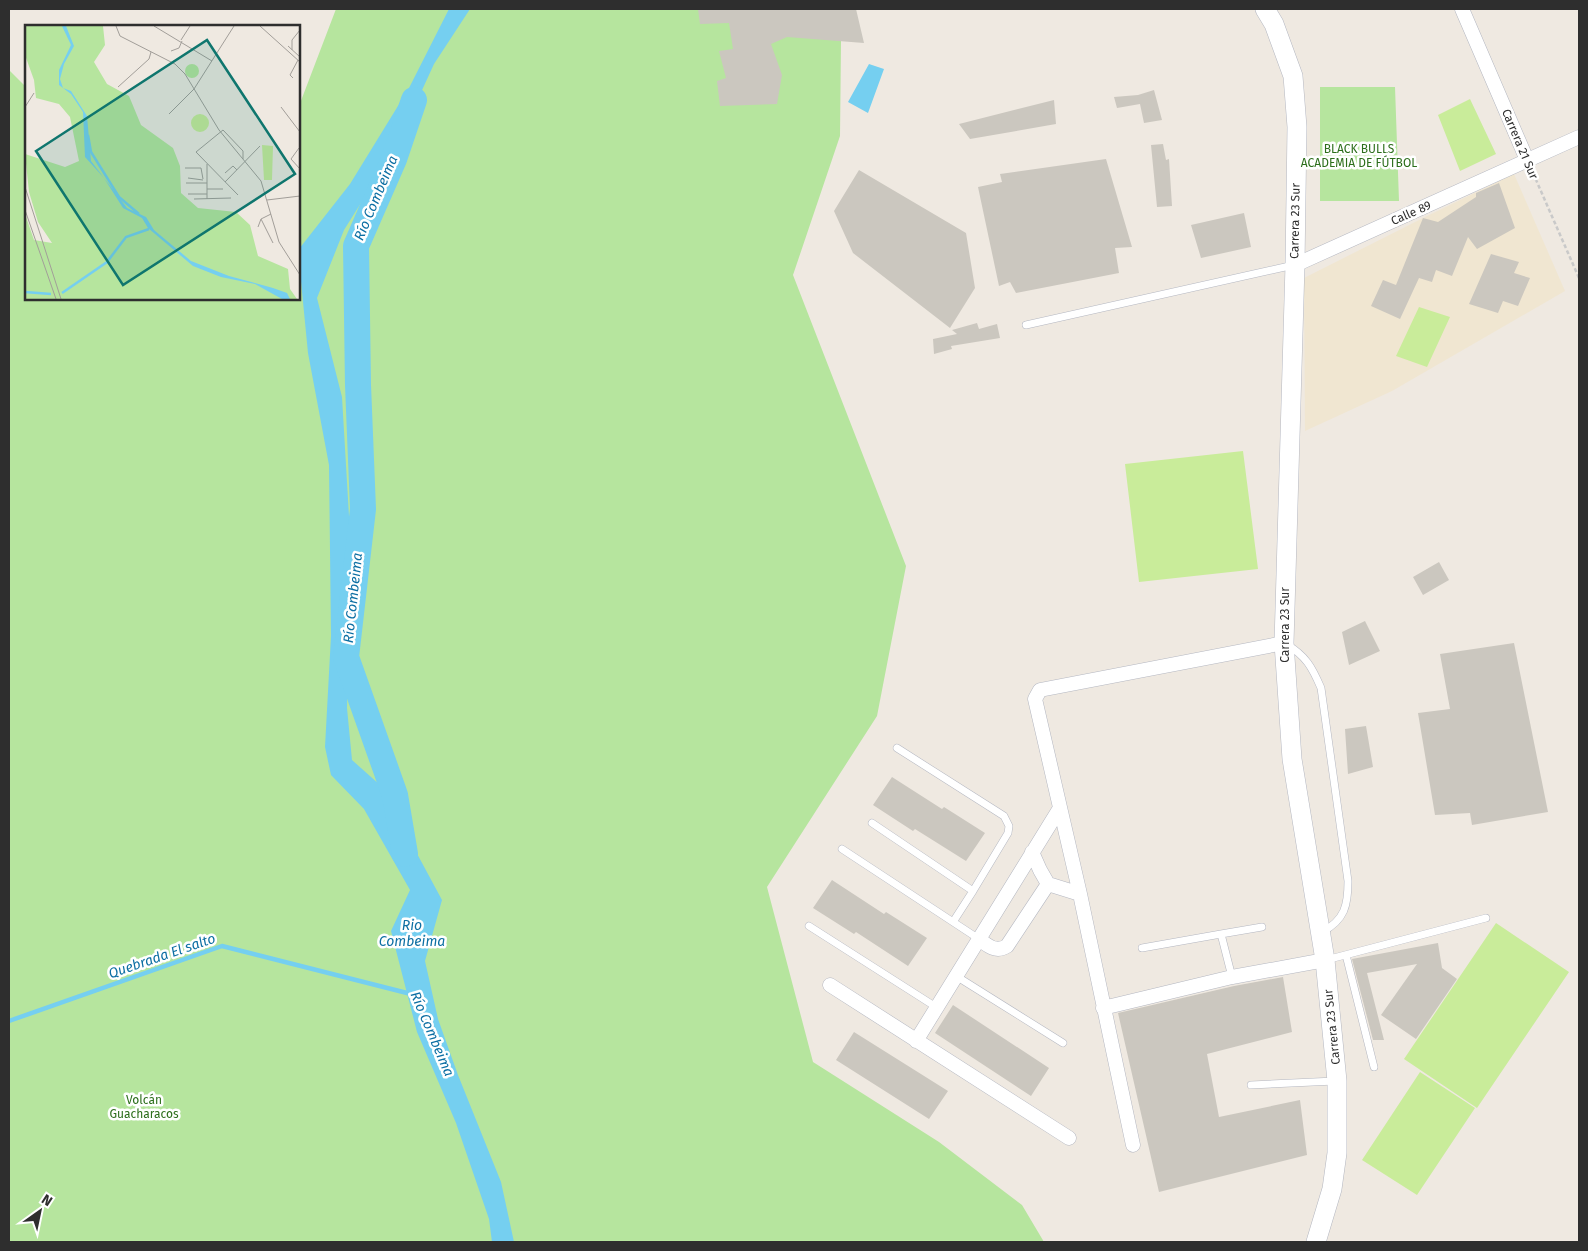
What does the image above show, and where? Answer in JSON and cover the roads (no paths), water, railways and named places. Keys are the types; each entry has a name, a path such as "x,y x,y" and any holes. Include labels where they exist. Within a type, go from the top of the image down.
{"main road":[{"name":"Carrera 23 Sur","path":"1265,9 1274,24 1292,76 1297,127 1284,643 1292,759 1325,960 1337,1081 1336,1153 1332,1190 1316,1242"}],"street":[{"name":"Carrera 21 Sur","path":"1462,9 1527,160"},
{"name":"Calle 89","path":"1295,265 1579,137"},
{"path":"1133,1145 1080,894 1035,699 1040,690 1284,643"},
{"path":"916,1041 1060,808"},
{"path":"1032,852 1048,884 1080,894"},
{"path":"978,939 996,950 1001,950 1007,946 1048,884"},
{"path":"1103,1008 1232,978 1325,960"},
{"path":"830,985 1069,1138"}],"lane":[{"path":"1026,324 1295,265"},
{"path":"1284,643 1305,658 1321,688 1348,881 1348,895 1342,914 1335,925 1320,933"},
{"path":"897,748 1004,816 1009,826 1008,833 953,922"},
{"path":"872,824 973,891"},
{"path":"842,849 978,939"},
{"path":"1325,960 1486,918"},
{"path":"809,926 936,1008"},
{"path":"1142,948 1262,927"},
{"path":"1221,934 1232,978"},
{"path":"1346,955 1374,1067"},
{"path":"956,976 1063,1043"},
{"path":"1251,1085 1337,1081"}],"water":[{"name":"Rio Combeima","path":"449,9 470,9 434,64 396,147 344,230 317,298 342,397 351,550 347,708 352,760 380,785 442,900 425,961 438,1019 458,1075 501,1182 514,1242 492,1242 489,1219 456,1123 417,1032 391,931 410,890 364,809 331,775 325,747 331,636 329,465 308,353 300,271 300,248 350,184 409,88"},
{"path":"869,64 884,69 868,113 848,102"}],"waterway":[{"name":"Río Combeima","path":"405,854 395,795 346,657 363,509 358,385 356,246 394,159 414,100"},
{"name":"Quebrada El salto","path":"9,1021 222,946 411,994"}],"park label":[{"name":"BLACK BULLS ACADEMIA DE FÚTBOL","path":"1359,156"},
{"name":"Volcán Guacharacos","path":"144,1107"}]}
